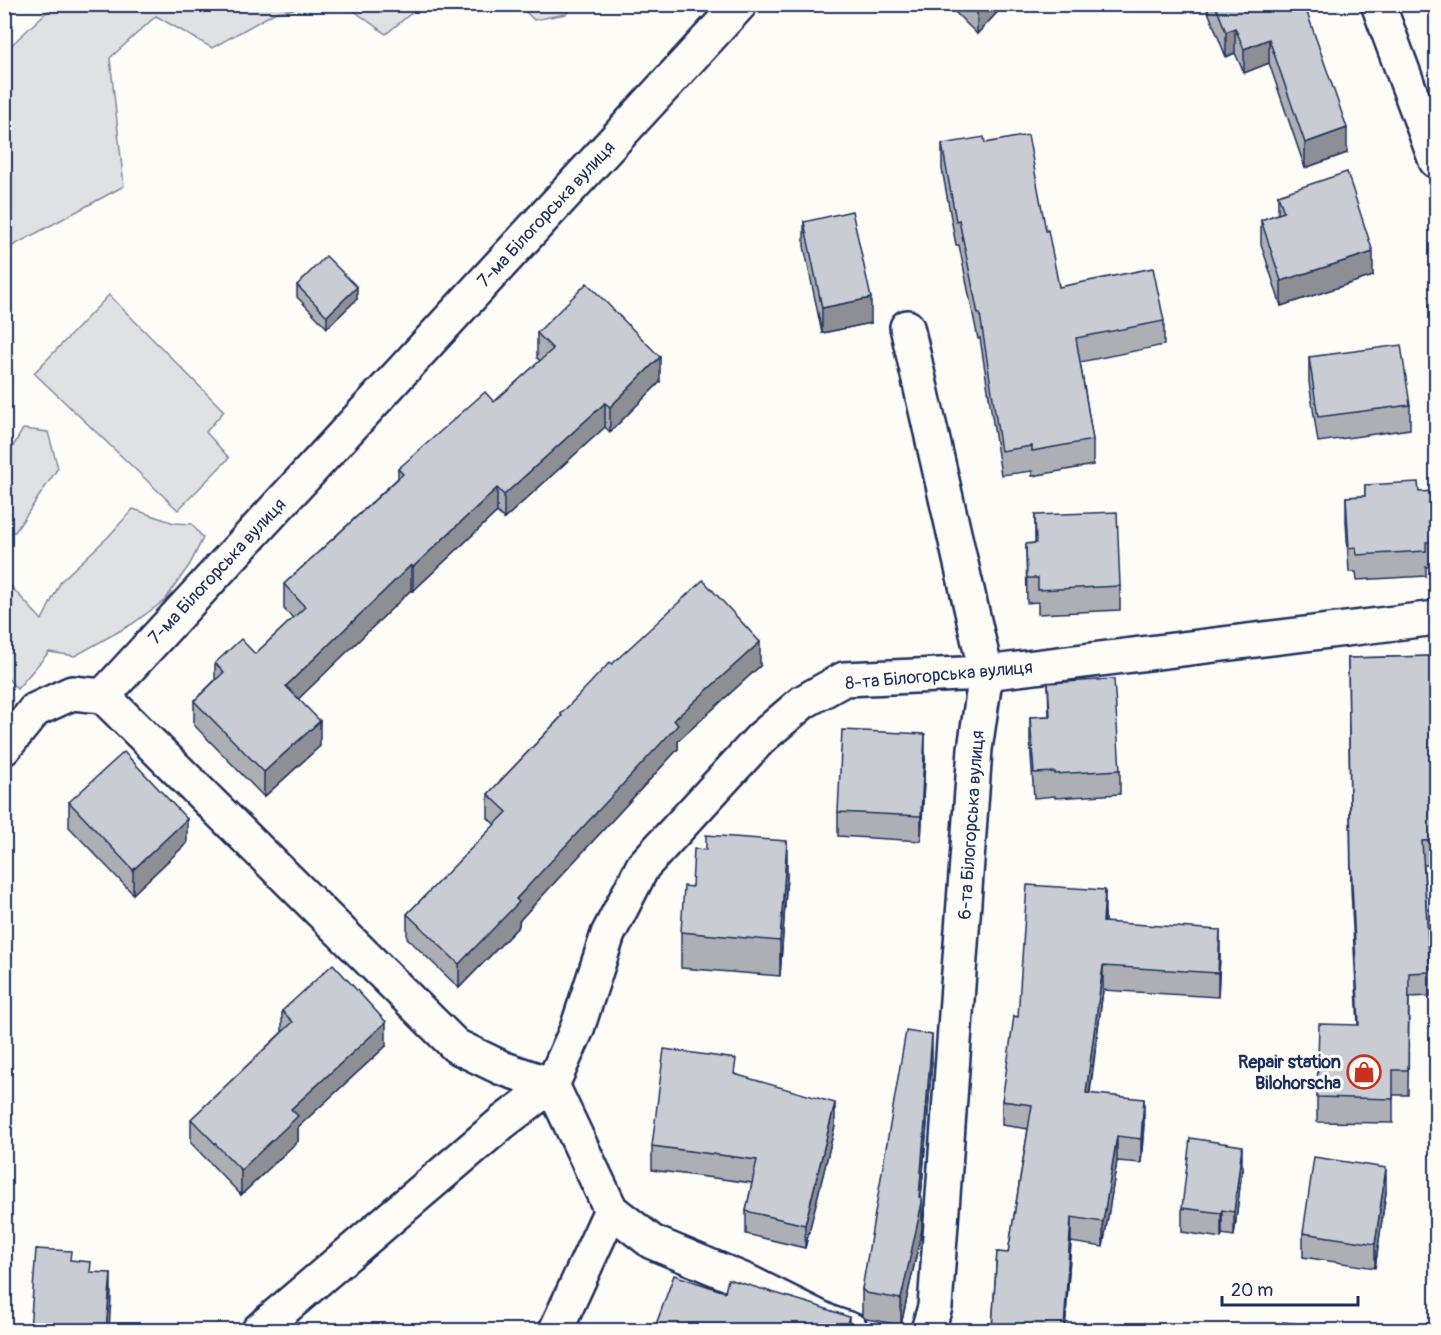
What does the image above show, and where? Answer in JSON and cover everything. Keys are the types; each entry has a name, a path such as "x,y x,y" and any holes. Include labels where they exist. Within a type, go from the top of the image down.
{"street":[{"name":"7-ма Білогорська вулиця","path":"103,696 740,4"},
{"path":"1378,4 1437,161"},
{"name":"6-та Білогорська вулиця","path":"907,327 986,673 975,749 935,1307 928,1330"},
{"name":"8-та Білогорська вулиця","path":"552,1085 577,1029 608,934 643,866 761,738 803,702 844,679 986,673 1437,618"},
{"path":"4,748 35,711 72,693 103,696 456,1046 502,1068 552,1085 611,1210 652,1242 748,1282 830,1323 851,1330"},
{"path":"259,1330 494,1130 552,1085"},
{"path":"556,1330 611,1210"}],"shaded area":[{"path":"54,5 318,5 276,12 212,48 156,16 110,58 124,186 5,250 5,51"},
{"path":"346,5 421,5 386,34"},
{"path":"519,5 573,5 566,14 534,20"},
{"path":"109,295 224,411 206,432 229,458 178,510 34,373"},
{"path":"23,429 48,432 58,468 15,532 5,532 5,460"},
{"path":"133,509 174,523 192,524 203,538 190,564 165,600 132,624 75,656 49,652 17,689 5,675 5,580 42,620 61,581 108,537"}],"building":[{"path":"1215,4 1304,4 1347,128 1305,143 1269,39 1244,49 1235,28 1226,32"},
{"path":"1028,135 1059,287 1153,268 1164,321 1076,338 1093,440 1032,451 1032,446 1001,451 980,314 978,314 959,220 956,221 942,144 984,137 985,143"},
{"path":"1347,172 1373,252 1281,281 1261,220 1284,212 1278,195"},
{"path":"852,211 871,298 822,308 804,222"},
{"path":"326,256 357,287 327,316 297,285"},
{"path":"587,283 660,357 610,407 605,403 504,495 497,488 413,567 411,565 286,686 320,721 264,772 194,701 224,672 215,663 241,639 255,654 305,607 284,584 403,474 398,469 485,392 494,402 553,349 537,333"},
{"path":"1401,345 1410,405 1318,417 1309,357"},
{"path":"1418,482 1419,492 1437,491 1437,542 1426,542 1426,551 1357,555 1356,547 1349,548 1346,497 1365,496 1365,485"},
{"path":"1117,512 1120,586 1038,590 1038,578 1027,578 1026,544 1036,543 1035,515"},
{"path":"703,580 760,642 674,720 678,725 516,899 519,902 459,964 407,914 507,812 488,794 610,662 612,664"},
{"path":"1437,656 1437,840 1422,841 1430,972 1409,973 1408,1070 1393,1070 1393,1099 1317,1097 1319,1024 1359,1025 1351,864 1348,658"},
{"path":"1114,679 1120,770 1034,773 1030,717 1050,716 1048,683"},
{"path":"842,730 925,734 921,816 838,812"},
{"path":"124,752 187,819 133,870 69,802"},
{"path":"706,835 787,841 780,941 681,932 684,886 692,887 694,849 706,850"},
{"path":"1027,885 1105,890 1103,922 1220,930 1218,973 1103,966 1086,1093 1144,1099 1141,1139 1117,1136 1103,1222 1071,1217 1064,1330 992,1329 997,1252 1008,1253 1032,1105 1002,1101 1014,1016 1018,1017"},
{"path":"333,964 386,1022 291,1109 298,1116 241,1170 191,1119 293,1022 282,1011"},
{"path":"906,1031 932,1035 919,1197 922,1198 922,1203 901,1299 866,1293 862,1289"},
{"path":"664,1049 736,1059 734,1074 835,1103 805,1225 746,1211 757,1160 652,1146"},
{"path":"1190,1138 1242,1146 1234,1212 1222,1210 1221,1213 1182,1208"},
{"path":"1314,1157 1386,1168 1375,1244 1303,1233"},
{"path":"36,1249 71,1251 70,1260 91,1262 90,1272 111,1273 106,1330 30,1330"},
{"path":"674,1275 725,1292 728,1279 849,1317 845,1330 654,1330"},
{"path":"1283,1322 1351,1330 1282,1330"}],"place":[{"name":"Repair station Bilohorscha","path":"1364,1072"}]}
